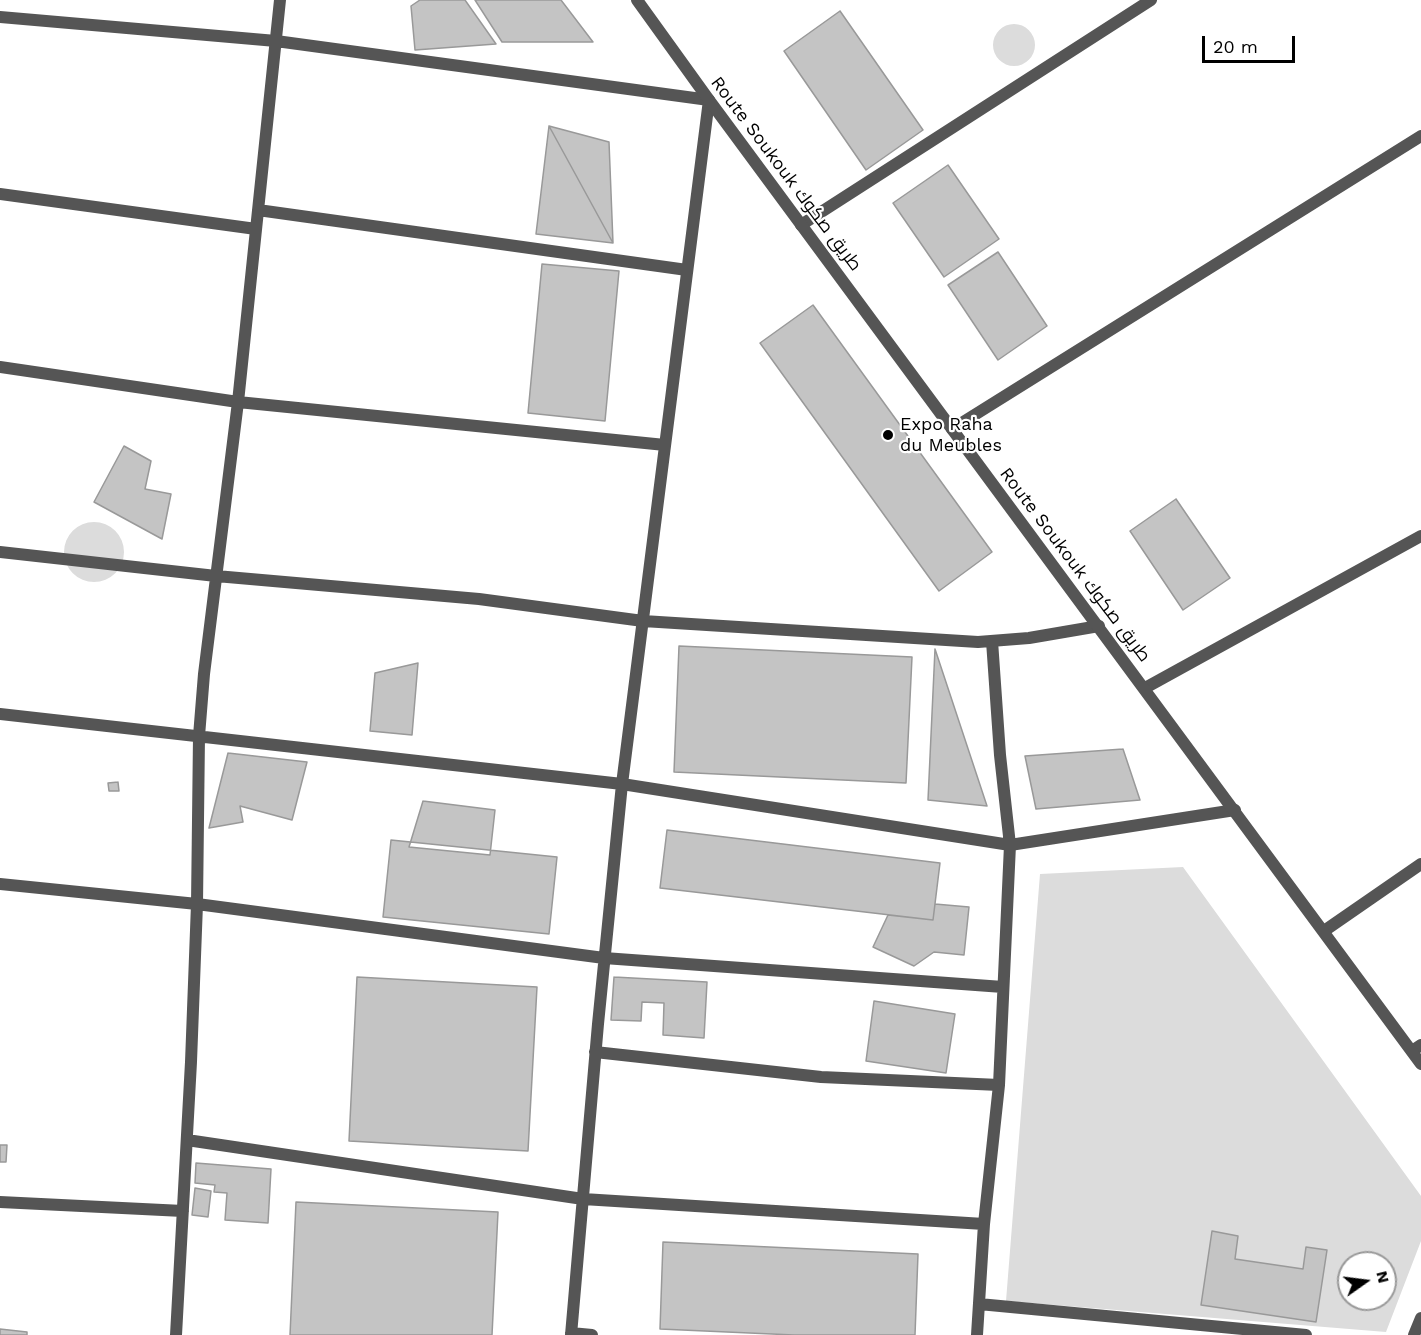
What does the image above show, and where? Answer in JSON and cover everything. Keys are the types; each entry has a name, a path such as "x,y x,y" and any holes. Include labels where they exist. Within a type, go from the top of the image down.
{"street":[{"path":"176,1335 197,904 199,736 204,674 238,402 280,0"},
{"name":"Route Soukouk طريق صكوك","path":"637,0 1324,931 1416,1048 1421,1064"},
{"path":"801,225 1151,0"},
{"path":"0,17 276,41 709,100 622,784 595,1052 571,1334 592,1335"},
{"path":"952,429 1421,136"},
{"path":"0,194 256,229"},
{"path":"258,210 687,270"},
{"path":"0,367 238,402 665,445"},
{"path":"1145,688 1421,536"},
{"path":"0,552 216,576 479,599 643,621 978,642 1029,638 1098,626"},
{"path":"976,1335 984,1224 999,1085 1010,845 1000,755 992,641"},
{"path":"0,714 622,784 1010,845 1235,810"},
{"path":"1324,931 1421,864"},
{"path":"0,884 197,904 604,958 1003,987"},
{"path":"595,1052 821,1077 999,1085"},
{"path":"187,1140 583,1199 984,1224"},
{"path":"0,1202 183,1211"},
{"path":"979,1304 1306,1335"},
{"path":"1414,1335 1421,1318"}],"shaded area":[{"path":"1014,24 1029,30 1035,45 1029,60 1014,66 999,60 993,45 999,30"},
{"path":"94,522 115,531 124,552 115,573 94,582 73,573 64,552 73,531"},
{"path":"1183,867 1421,1196 1421,1241 1397,1303 1397,1251 1337,1251 1337,1311 1394,1311 1386,1332 1006,1301 1040,874"}],"building":[{"path":"420,0 465,0 496,44 415,50 411,6"},
{"path":"475,0 561,0 593,42 502,42"},
{"path":"840,11 923,130 866,170 784,51"},
{"path":"549,126 609,142 613,243"},
{"path":"549,126 613,243 536,234"},
{"path":"948,165 999,239 944,277 893,203"},
{"path":"998,252 1047,326 998,360 948,285"},
{"path":"542,264 619,271 605,421 528,413"},
{"path":"813,305 992,552 939,591 760,343"},
{"path":"124,446 151,461 145,489 171,494 162,539 94,502"},
{"path":"1176,499 1230,578 1183,610 1130,531"},
{"path":"679,646 912,657 906,783 674,772"},
{"path":"935,649 987,806 928,800"},
{"path":"418,663 412,735 370,731 375,673"},
{"path":"1123,749 1140,800 1036,809 1025,756"},
{"path":"228,753 307,762 292,820 240,806 243,822 209,828"},
{"path":"118,782 119,791 109,791 108,783"},
{"path":"423,801 495,810 490,855 409,847"},
{"path":"667,830 940,863 933,920 660,888"},
{"path":"391,840 557,857 549,934 383,917"},
{"path":"935,904 969,907 964,955 934,952 914,966 873,947 888,915 933,920"},
{"path":"357,977 537,987 528,1151 349,1141"},
{"path":"614,977 707,982 704,1038 663,1035 664,1003 642,1002 641,1021 611,1020"},
{"path":"874,1001 955,1014 946,1073 866,1061"},
{"path":"0,1145 7,1145 6,1162 0,1162"},
{"path":"196,1163 271,1169 268,1223 225,1220 227,1193 214,1192 215,1185 195,1183"},
{"path":"195,1188 211,1191 208,1217 192,1215"},
{"path":"296,1202 498,1212 492,1335 290,1335"},
{"path":"1212,1231 1238,1236 1235,1259 1303,1269 1306,1247 1327,1250 1316,1322 1201,1305"},
{"path":"663,1242 918,1254 915,1335 794,1335 660,1329"},
{"path":"0,1329 27,1332 27,1335 0,1335"}],"place":[{"name":"Expo Raha du Meubles","path":"888,435"}]}
